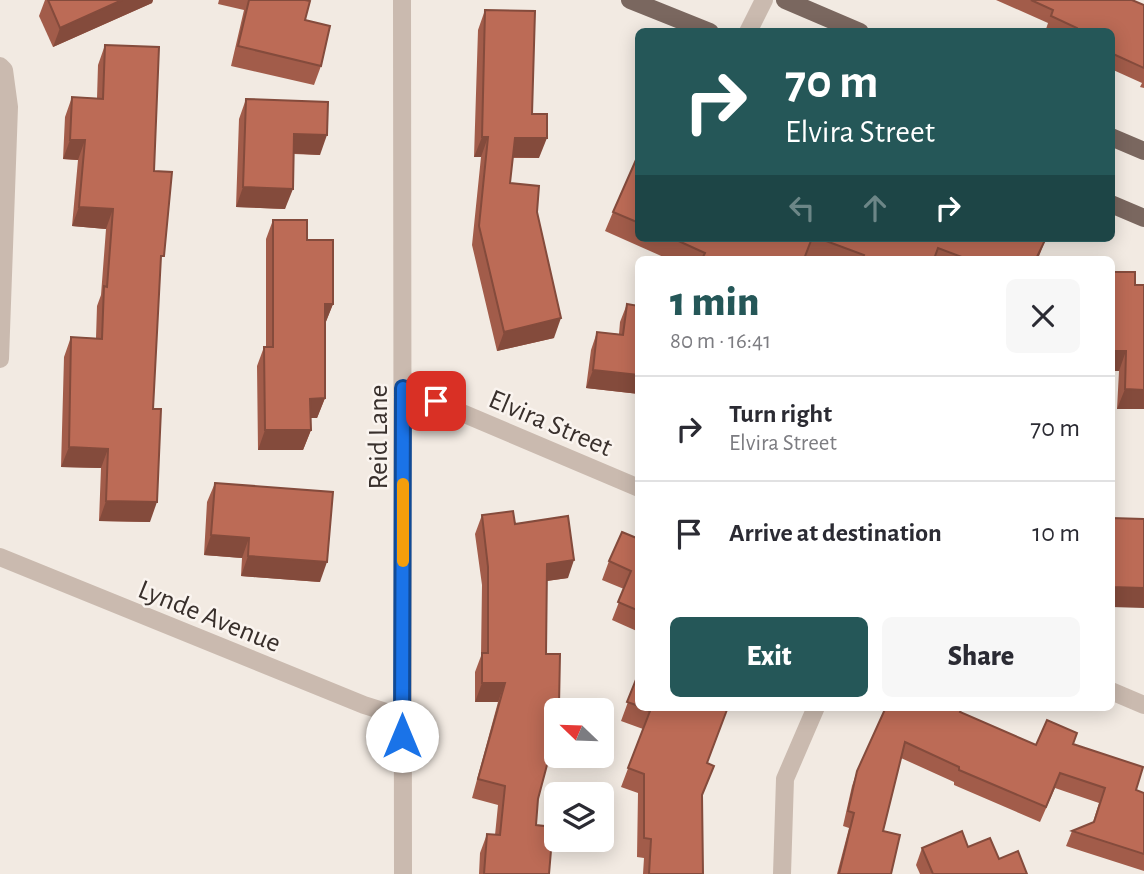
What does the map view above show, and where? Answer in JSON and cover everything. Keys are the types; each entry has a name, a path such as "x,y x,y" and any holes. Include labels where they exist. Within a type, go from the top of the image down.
{"main road":[{"path":"630,0 700,28"},
{"path":"785,0 851,28"},
{"path":"1115,140 1144,151"},
{"path":"1115,206 1144,218"}],"street":[{"name":"Reid Lane","path":"402,0 403,874"},
{"path":"750,28 764,0"},
{"path":"0,66 4,70 9,107 0,359"},
{"name":"Elvira Street","path":"403,388 635,486"},
{"name":"Lynde Avenue","path":"0,557 364,705 402,717"},
{"path":"1115,693 1144,705"},
{"path":"782,874 785,779 814,711"}],"building":[{"path":"48,0 122,0 60,28"},
{"path":"249,0 310,1 305,20 330,26 321,66 238,46"},
{"path":"1031,0 1132,0 1144,5 1144,68 1115,55 1115,28 1077,28 1051,16 1053,10"},
{"path":"485,10 535,11 532,114 547,114 547,138 515,138 510,183 539,186 537,212 561,318 504,332 479,226 488,137 482,137"},
{"path":"105,45 159,47 154,171 172,172 164,256 161,256 153,409 161,409 157,502 106,501 108,449 69,447 71,337 102,339 104,286 107,287 113,209 79,207 85,140 70,140 72,97 103,99"},
{"path":"246,99 328,102 327,135 294,134 293,189 243,187"},
{"path":"635,162 635,221 613,212"},
{"path":"273,220 307,220 307,240 333,240 333,304 325,304 325,398 310,399 311,430 265,430 264,347 273,347"},
{"path":"681,242 810,242 805,256 704,256 705,253"},
{"path":"829,242 1044,242 1037,256 959,256 938,248 935,256 864,255"},
{"path":"1115,272 1135,272 1135,285 1144,285 1144,390 1125,389 1126,351 1115,351"},
{"path":"627,304 635,305 635,375 593,370 597,332 623,335"},
{"path":"215,483 333,492 327,562 248,556 249,538 211,535"},
{"path":"513,511 515,524 568,516 574,560 547,564 546,654 560,654 559,698 544,698 544,768 546,768 538,799 536,825 544,826 544,852 551,852 549,874 484,874 487,834 500,835 505,786 478,779 505,683 482,683 482,653 488,653 488,567 482,515"},
{"path":"1115,518 1144,519 1144,588 1115,587"},
{"path":"622,532 635,537 635,609 618,602 631,571 609,561"},
{"path":"635,682 635,705 627,702"},
{"path":"650,711 726,711 707,763 714,766 702,795 703,874 649,874 651,839 644,838 644,774 628,768"},
{"path":"884,711 960,711 1036,745 1047,720 1077,733 1073,744 1143,767 1136,790 1144,793 1144,854 1072,831 1094,822 1105,788 1060,773 1046,807 959,770 959,767 905,742 883,831 900,835 891,874 839,874 854,813 848,811 857,771"},
{"path":"962,831 968,847 990,838 999,859 1018,851 1027,874 933,874 922,848"}],"slow traffic":[{"path":"403,484 403,561"}],"route":[{"path":"402,736 403,388 436,401"}]}
